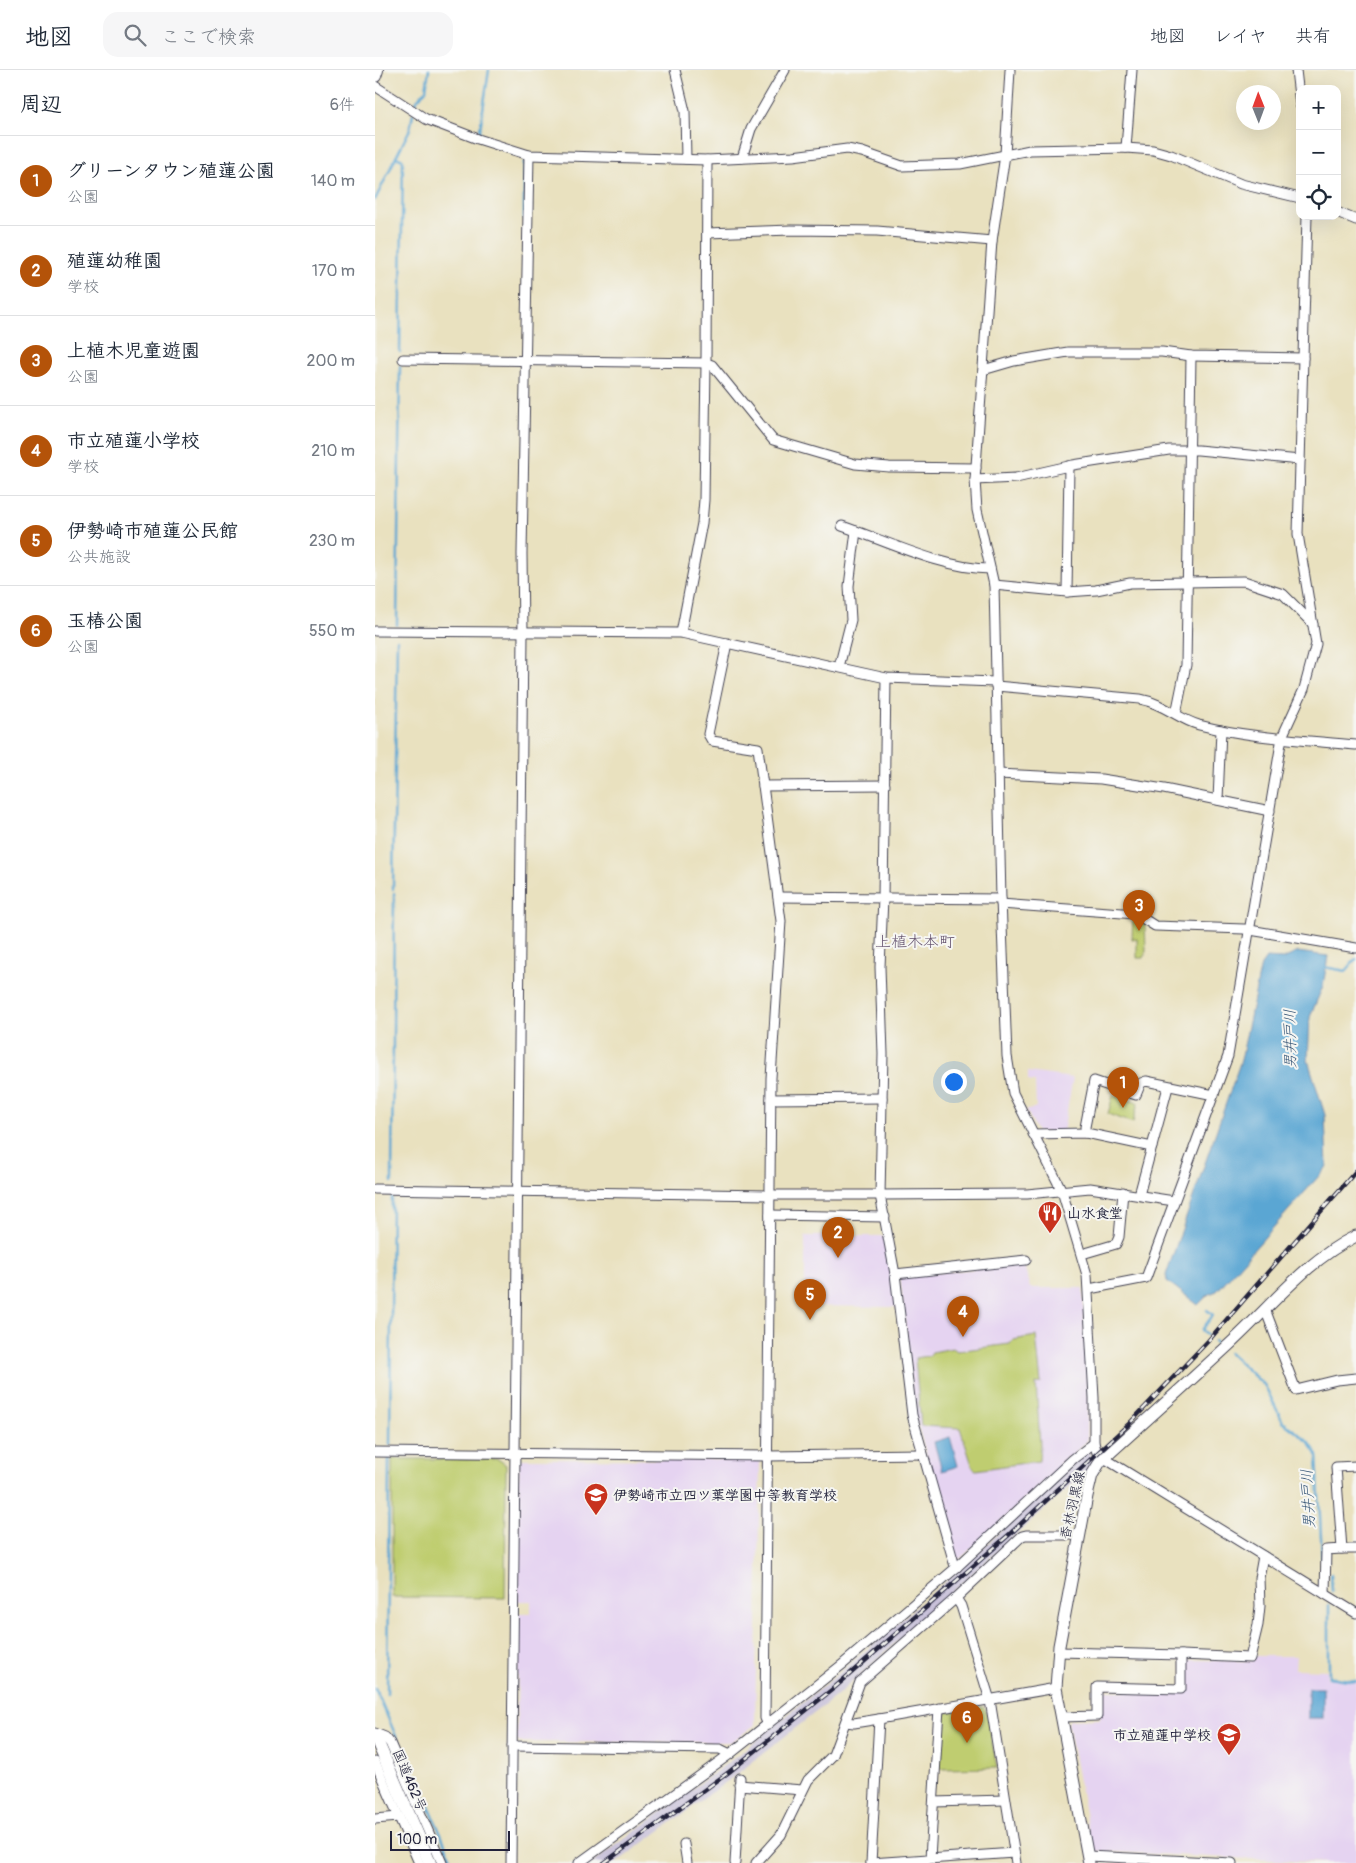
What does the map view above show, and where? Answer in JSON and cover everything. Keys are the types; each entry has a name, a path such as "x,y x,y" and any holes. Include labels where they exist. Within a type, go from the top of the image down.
{"highway":[{"path":"375,76 377,70"},
{"name":"国道462号","path":"375,1734 425,1860"}],"main road":[{"name":"香林羽黒線","path":"1088,1859 1056,1688 1059,1652 1091,1481 1102,1460 1315,1262 1356,1236"}],"street":[{"path":"675,70 685,111 686,159"},
{"path":"742,158 751,129 785,70"},
{"path":"1011,70 1005,155 992,241 975,480 977,510 994,585 1001,902 1007,1056 1013,1093 1062,1191 1082,1254 1089,1289 1094,1443 1102,1460 1356,1614"},
{"path":"1125,148 1132,70"},
{"path":"1296,70 1298,85"},
{"path":"375,86 427,119 478,139 529,155 707,160 793,156 847,149 862,152 902,166 960,164 1030,150 1125,148 1162,152 1241,184 1296,197"},
{"path":"511,1863 523,633 522,554 529,155"},
{"path":"681,633 702,523 706,363 707,160"},
{"path":"1341,214 1356,220"},
{"path":"1089,1289 1146,1278 1228,1056 1282,737 1304,689 1316,644 1299,534 1307,220"},
{"path":"707,233 791,230 877,231 992,241"},
{"path":"983,370 1014,361 1068,352 1162,352 1191,356 1303,358"},
{"path":"1176,714 1186,665 1191,356"},
{"path":"403,360 706,363 712,365 773,440 855,464 889,467 976,468"},
{"path":"975,480 1016,478 1069,466 1169,450 1190,450 1300,460"},
{"path":"1067,592 1069,466"},
{"path":"842,526 943,562 978,569 990,569"},
{"path":"839,667 851,620 849,586 856,531"},
{"path":"994,585 1067,592 1096,590 1130,583 1244,581 1283,594 1314,624"},
{"path":"375,632 681,633 886,678 996,684 1140,699 1154,702 1196,724 1221,730 1356,745"},
{"path":"727,642 709,734 712,741 758,748 781,921 771,1099 765,1718 768,1725"},
{"path":"886,678 881,967 883,1054 880,1195 895,1274 911,1414 954,1563 957,1567"},
{"path":"1218,800 1221,730"},
{"path":"998,774 1101,779 1164,788 1270,811"},
{"path":"763,786 885,785"},
{"path":"778,896 1001,902 1136,914 1155,926 1250,930 1356,948"},
{"path":"1086,1134 1085,1127 1094,1081 1136,1095 1141,1083 1146,1081 1214,1095"},
{"path":"1139,1195 1168,1087"},
{"path":"771,1099 882,1098"},
{"path":"1033,1134 1086,1134 1152,1147"},
{"path":"375,1189 880,1195 1027,1194 1090,1188 1174,1202"},
{"path":"1082,1254 1116,1244 1119,1236 1123,1192"},
{"path":"770,1216 885,1217"},
{"path":"895,1274 1026,1260"},
{"path":"1265,1309 1296,1390 1337,1380 1356,1378"},
{"path":"579,1863 768,1725 878,1635 957,1567 1073,1459 1094,1443"},
{"path":"375,1452 768,1456 922,1454"},
{"path":"1342,1549 1336,1466 1356,1466"},
{"path":"756,1863 781,1835 802,1790 811,1776 833,1754 860,1682 956,1598 1022,1536 1080,1535"},
{"path":"1325,1594 1326,1550 1356,1549"},
{"path":"1059,1652 1250,1658 1258,1625 1260,1606 1259,1578 1263,1556"},
{"path":"956,1598 961,1606 990,1700 1016,1863"},
{"path":"1061,1717 1097,1716 1097,1686 1181,1689 1181,1655"},
{"path":"846,1722 854,1723 879,1719 1056,1688"},
{"path":"931,1859 939,1708"},
{"path":"879,1719 871,1863 1014,1853"},
{"path":"375,1734 385,1737 393,1748 442,1863"},
{"path":"512,1746 720,1749 730,1754"},
{"path":"375,1762 399,1818 425,1860"},
{"path":"735,1863 740,1781 802,1790"},
{"path":"934,1802 1005,1800"},
{"path":"375,1819 399,1818"},
{"path":"684,1844 687,1863"},
{"path":"1088,1859 1232,1863"}],"shaded area":[{"path":"1028,1072 1073,1078 1063,1132 1037,1132 1026,1109 1029,1110 1036,1107 1035,1082 1028,1081"},
{"path":"805,1236 885,1236 897,1307 805,1306"},
{"path":"1024,1264 1030,1288 1083,1288 1088,1405 1087,1441 1070,1457 1067,1457 1059,1464 1060,1467 960,1559 956,1558 915,1415 900,1277"},
{"path":"1089,1450 1093,1465 835,1697 737,1774 616,1863 592,1863 737,1756 848,1666 959,1570"},
{"path":"520,1459 760,1460 755,1725 731,1742 521,1742 517,1740 518,1613 531,1613 531,1601 518,1601"},
{"path":"1255,1656 1296,1656 1295,1669 1327,1670 1327,1678 1356,1682 1356,1863 1096,1851 1092,1849 1068,1723 1070,1720 1100,1719 1100,1693 1102,1691 1185,1692 1185,1662 1188,1660 1253,1661"}],"green space":[{"path":"1133,917 1145,923 1146,951 1144,958 1137,958 1137,939 1132,939"},
{"path":"1113,1095 1138,1103 1133,1123 1108,1114"},
{"path":"1036,1336 1041,1383 1036,1384 1040,1444 1039,1461 976,1470 973,1468 960,1428 921,1426 915,1358 929,1356 932,1352 953,1348 957,1351 1010,1344 1013,1340"},
{"path":"392,1459 498,1459 506,1465 505,1598 392,1597"},
{"path":"983,1707 986,1710 997,1768 940,1769 943,1718 946,1713"}],"water":[{"path":"1298,952 1328,956 1323,986 1310,1017 1308,1060 1325,1115 1327,1167 1217,1291 1209,1294 1198,1305 1167,1281 1166,1275 1241,1060 1261,965 1266,958 1283,959"},
{"path":"950,1437 958,1466 942,1471 934,1442"},
{"path":"1308,1688 1323,1688 1323,1718 1308,1718"}],"waterway":[{"path":"414,107 417,100 426,90 429,70"},
{"path":"480,137 489,70"},
{"path":"400,352 403,160 396,157 410,129 413,114"},
{"path":"375,200 396,157"},
{"path":"524,162 524,218"},
{"path":"397,625 400,366"},
{"path":"393,889 397,640"},
{"path":"392,1182 394,893"},
{"name":"男井戸川","path":"1324,967 1346,971 1356,959"},
{"path":"390,1445 392,1197"},
{"name":"男井戸川","path":"1207,1310 1213,1315 1202,1330 1207,1334"},
{"name":"男井戸川","path":"1214,1341 1220,1346"},
{"name":"男井戸川","path":"1229,1353 1265,1386 1283,1422 1309,1442 1317,1454 1322,1559"},
{"path":"387,1694 389,1458"},
{"name":"男井戸川","path":"1331,1574 1332,1591"},
{"name":"男井戸川","path":"1329,1605 1329,1677 1356,1681"},
{"path":"375,1688 399,1743"},
{"path":"404,1753 453,1863"}],"railway":[{"path":"604,1863 729,1772 834,1688 1011,1533 1129,1424 1208,1341 1356,1171"}],"place":[{"name":"上植木児童遊園","path":"1139,931"},
{"name":"グリーンタウン殖蓮公園","path":"1123,1108"},
{"name":"山水食堂","path":"1050,1234"},
{"name":"殖蓮幼稚園","path":"838,1258"},
{"name":"伊勢崎市殖蓮公民館","path":"810,1320"},
{"name":"市立殖蓮小学校","path":"963,1337"},
{"name":"伊勢崎市立四ツ葉学園中等教育学校","path":"596,1516"},
{"name":"玉椿公園","path":"967,1743"},
{"name":"市立殖蓮中学校","path":"1229,1756"}],"district":[{"name":"上植木本町","path":"915,941"}]}
